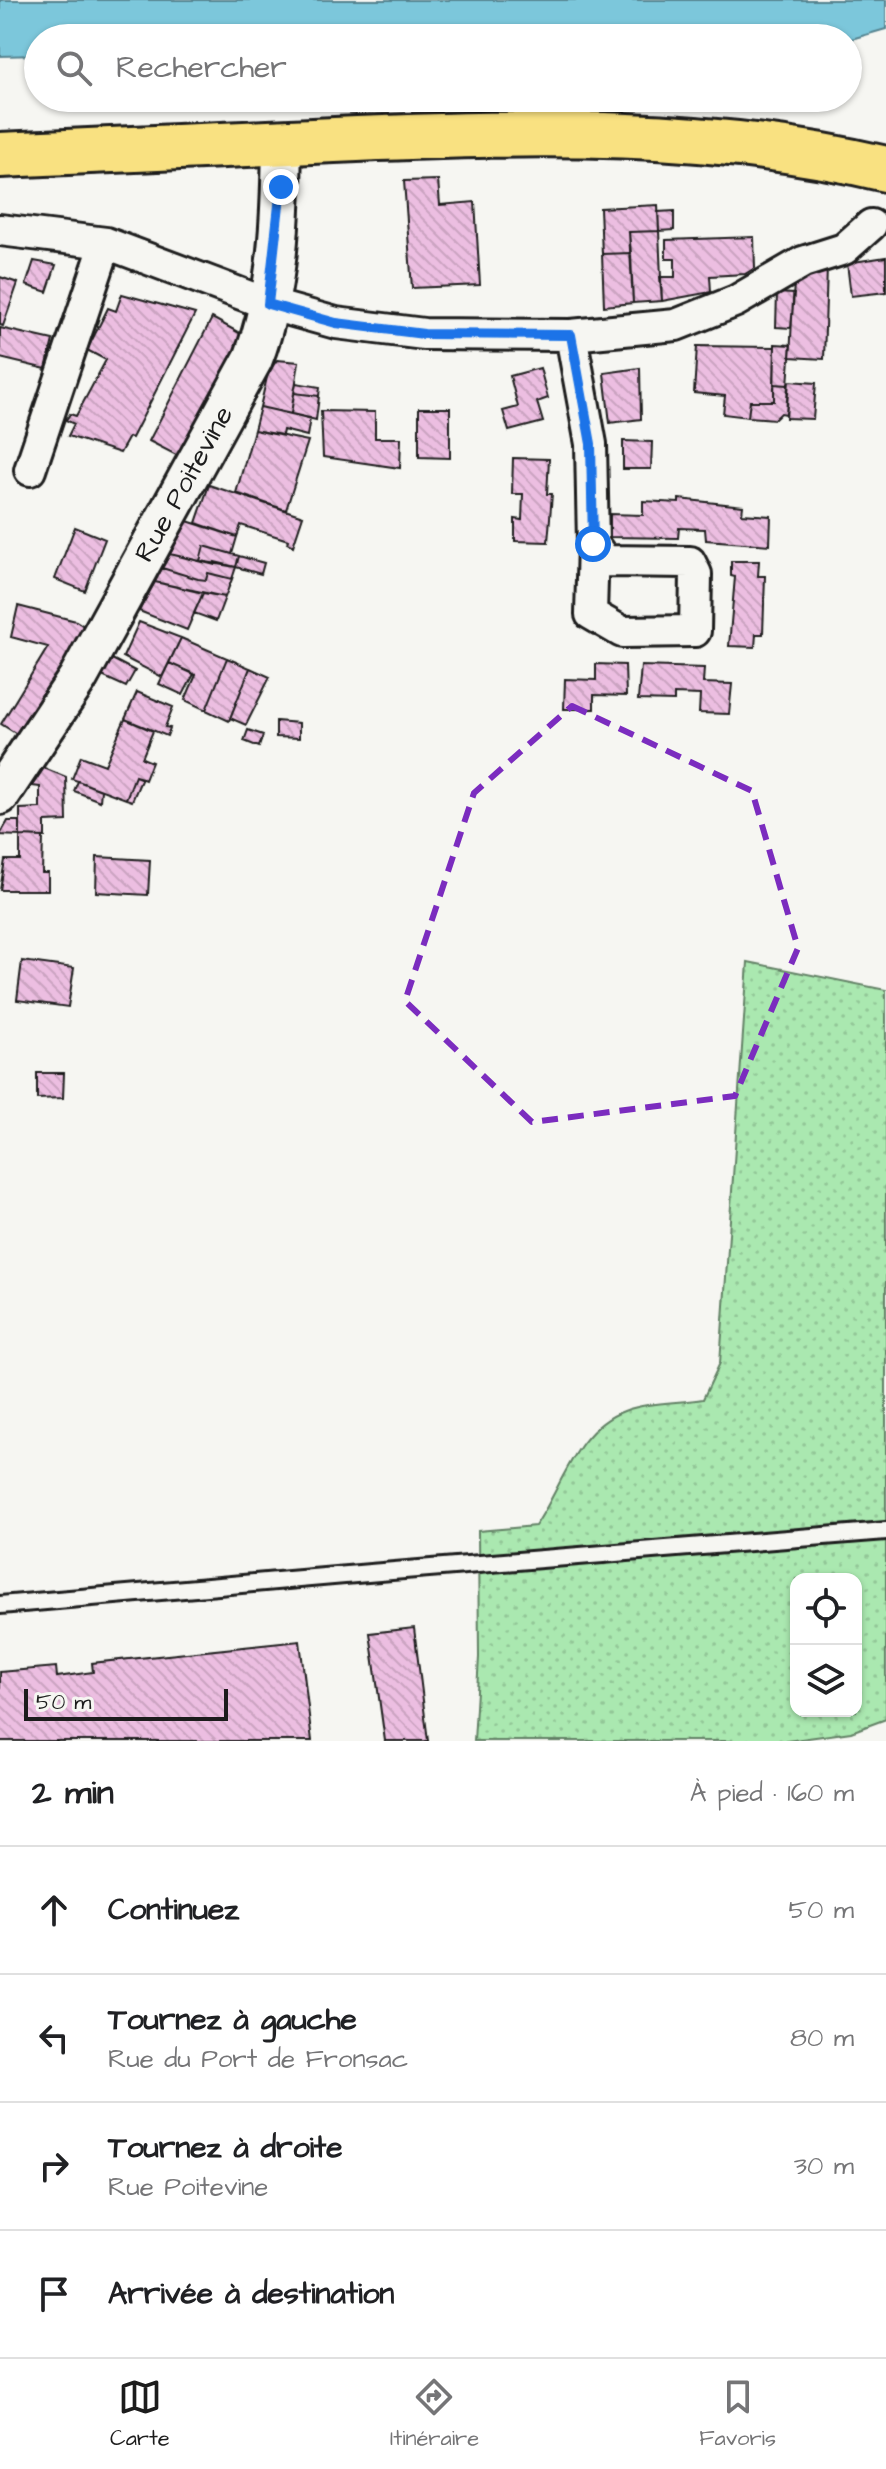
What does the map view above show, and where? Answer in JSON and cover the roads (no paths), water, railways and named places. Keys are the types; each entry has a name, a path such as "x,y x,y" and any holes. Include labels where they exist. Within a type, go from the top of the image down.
{"main road":[{"path":"0,155 521,132 641,133 759,147 886,169"}],"street":[{"name":"Rue Poitevine","path":"0,795 78,678 245,373 264,331 278,230 282,142"},
{"path":"0,230 106,243 268,304 336,323 424,334 571,335 676,325 736,301 803,262 844,249 871,225"},
{"path":"30,470 106,243"},
{"path":"571,335 591,444 593,544"}],"lane":[{"path":"0,1605 422,1567 533,1561 886,1531"}],"water":[{"path":"0,0 886,0 886,29 862,36 862,24 24,24 24,55 0,56"}]}
